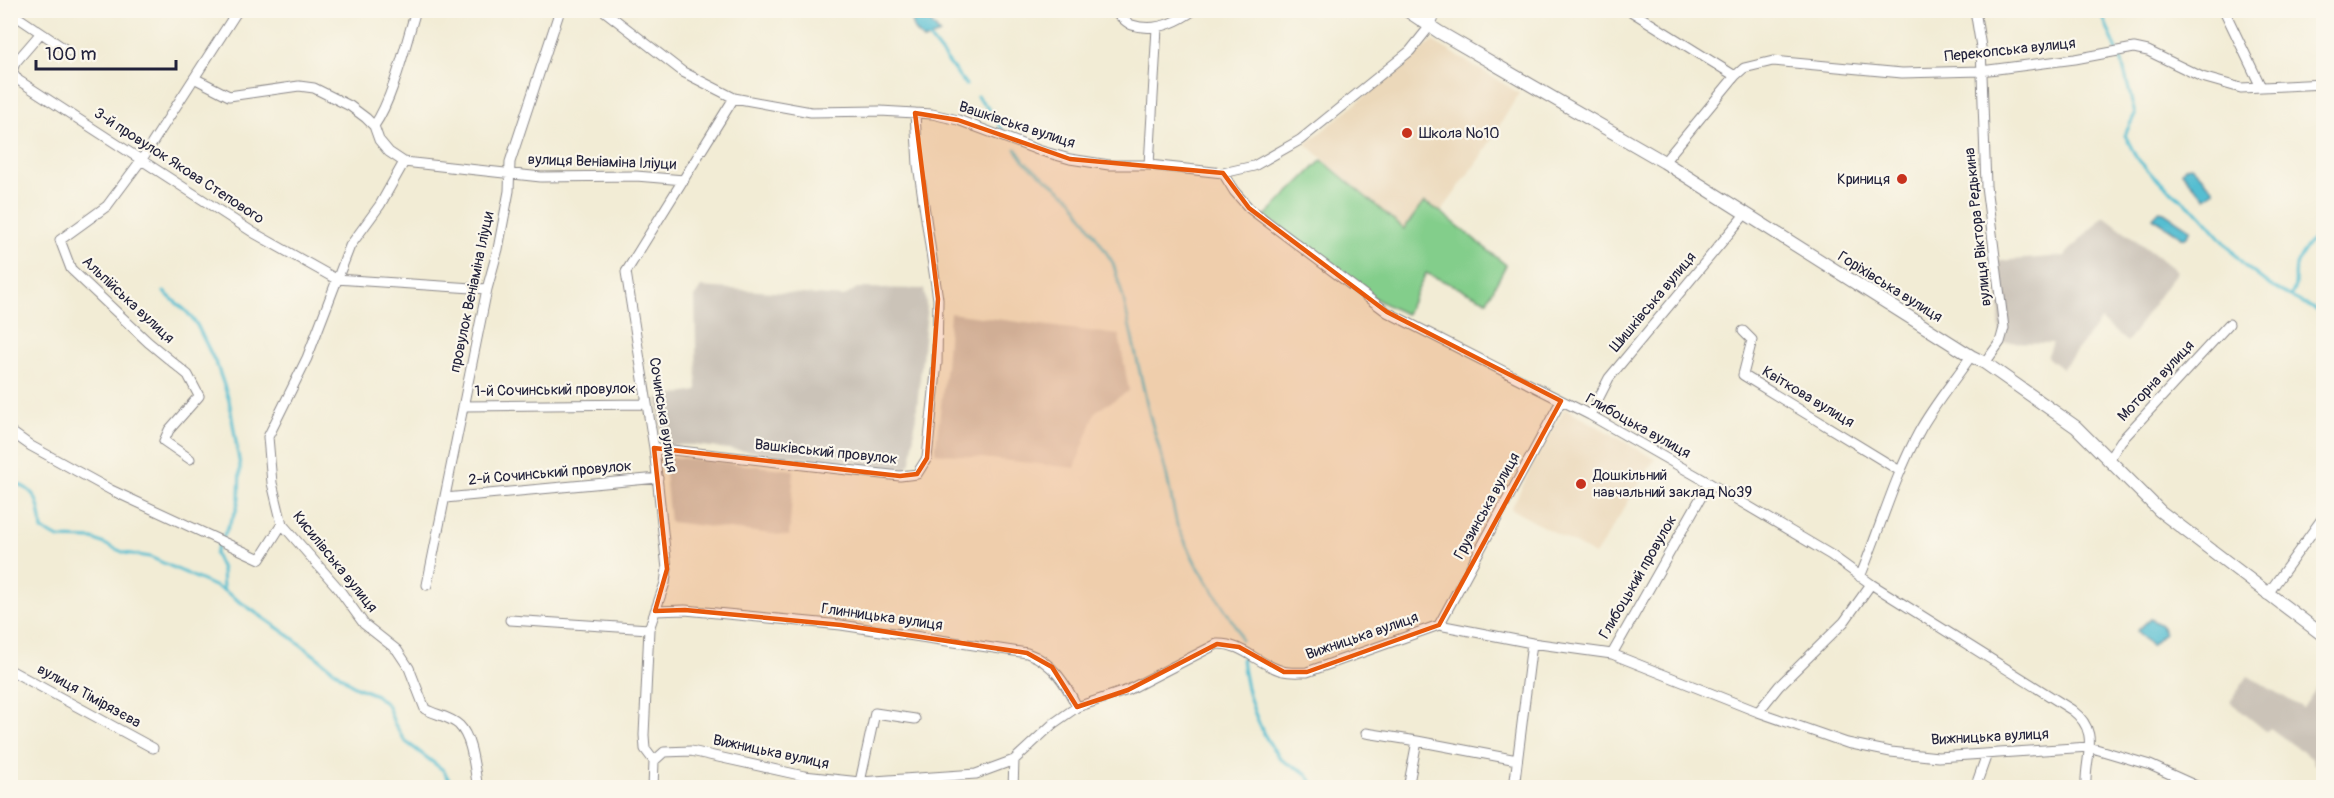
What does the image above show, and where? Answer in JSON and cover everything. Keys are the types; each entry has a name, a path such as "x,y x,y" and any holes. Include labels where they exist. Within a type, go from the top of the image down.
{"street":[{"name":"Альпійська вулиця","path":"190,459 164,441 169,430 199,396 188,375 148,342 71,269 60,240 107,206 142,159 238,10"},
{"path":"374,126 380,118 416,10"},
{"name":"провулок Веніаміна Іліуци","path":"427,585 487,289 498,249 510,162 560,10"},
{"path":"603,10 617,21"},
{"name":"Вашківська вулиця","path":"612,10 617,21 683,72 734,98 811,112 915,113 958,120 1038,150 1070,159 1109,165 1149,165 1223,172 1254,166 1300,140 1410,51 1430,26 1437,10"},
{"path":"1114,10 1130,25 1157,28 1180,20 1194,10"},
{"name":"Горіхівська вулиця","path":"1406,10 1664,162 1985,363 2076,427 2160,511 2267,595 2324,636"},
{"path":"1629,10 1735,76"},
{"name":"вулиця Віктора Редькина","path":"1975,10 1980,38 1986,186 2004,328 2000,342 1985,363"},
{"path":"2224,10 2261,87"},
{"path":"10,12 68,51"},
{"path":"1149,165 1157,28"},
{"path":"11,72 15,63 40,34"},
{"name":"Перекопська вулиця","path":"1664,162 1735,76 1744,68 1773,61 1902,73 1981,71 2075,59 2134,48 2148,51 2202,77 2241,88 2324,84"},
{"name":"3-й провулок Якова Степового","path":"11,72 18,80 254,233 336,279"},
{"path":"194,78 229,96 299,87 314,88 350,106 374,126 389,152 404,162"},
{"name":"Сочинська вулиця","path":"654,761 645,749 644,735 649,629 665,583 667,569 654,447 626,272 734,98"},
{"name":"Вашківський провулок","path":"654,447 900,476 917,474 927,458 937,363 938,300 918,165 915,113"},
{"name":"вулиця Веніаміна Іліуци","path":"404,162 541,177 636,176 684,180"},
{"name":"Кисилівська вулиця","path":"404,162 380,205 350,246 307,358 268,437 274,491 282,524 338,588 364,624 397,650 409,668 425,709 443,715 459,725 467,738 478,788"},
{"name":"Глибоцька вулиця","path":"1223,172 1234,191 1250,208 1387,312 1590,415 1709,483 1831,555 1860,577 2072,710 2083,718 2089,727 2086,788"},
{"name":"Шишківська вулиця","path":"1590,415 1609,378 1746,213"},
{"path":"336,279 487,289"},
{"name":"Моторна вулиця","path":"2108,461 2121,441 2229,324"},
{"name":"Квіткова вулиця","path":"1743,330 1752,340 1743,375 1900,471"},
{"path":"1860,577 1900,471 1920,430 1971,356"},
{"name":"Грузинська вулиця","path":"1439,625 1562,402"},
{"name":"1-й Сочинський провулок","path":"463,406 647,404"},
{"path":"10,431 31,446 111,490 260,559 282,524"},
{"name":"2-й Сочинський провулок","path":"444,498 658,478"},
{"name":"Глибоцький провулок","path":"1612,654 1709,483"},
{"path":"2267,595 2324,516"},
{"path":"1758,712 1779,686 1844,622 1871,584"},
{"name":"Глинницька вулиця","path":"655,611 686,610 830,624 1027,653 1040,657 1052,667 1068,689 1077,707"},
{"path":"510,620 649,629"},
{"name":"Вижницька вулиця","path":"654,761 664,752 691,751 804,776 860,782 976,774 1014,760 1054,723 1077,707 1128,690 1217,644 1228,643 1239,647 1284,672 1307,672 1439,625 1532,643 1612,654 1758,712 1847,743 1891,752 1938,757 2089,747 2150,765 2201,788"},
{"path":"1514,788 1532,643"},
{"name":"вулиця Тімірязєва","path":"10,670 153,748"},
{"path":"860,782 875,713 915,719"},
{"path":"1366,734 1517,760"},
{"path":"1408,788 1417,741"},
{"path":"1975,788 1987,754"},
{"path":"1013,788 1014,760"},
{"path":"654,761 654,788"},
{"path":"10,786 16,788"}],"highlighted area":[{"path":"915,113 958,120 1070,159 1223,173 1249,208 1387,312 1561,401 1439,625 1307,672 1284,672 1239,647 1217,644 1128,690 1077,707 1052,667 1027,653 841,625 685,610 655,611 667,569 654,448 900,476 917,474 927,458 938,299"}],"shaded area":[{"name":"Школа №10","path":"1433,41 1519,93 1482,155 1441,212 1424,202 1404,229 1306,144"},
{"path":"2104,216 2177,271 2127,342 2101,320 2062,369 2047,357 2053,343 2000,342 1998,261 2064,256"},
{"path":"701,287 844,297 857,288 924,289 927,312 911,462 905,469 693,445 663,445 657,398 697,391 695,296"},
{"path":"950,313 1119,335 1129,391 1096,411 1075,468 935,453"},
{"name":"Дошкільний навчальний заклад №39","path":"1565,408 1655,459 1595,555 1511,509 1538,454"},
{"path":"663,456 794,470 789,536 670,522"},
{"path":"2248,676 2303,708 2323,678 2323,769 2270,728 2267,732 2230,702"}],"green space":[{"path":"1322,160 1404,229 1424,202 1441,212 1506,265 1487,301 1426,273 1406,314 1350,282 1265,216"}],"water":[{"path":"910,11 922,11 940,34 923,40 914,29"},
{"path":"2191,166 2214,189 2205,198 2182,172 2185,167"},
{"path":"2159,211 2191,230 2185,238 2153,218"},
{"path":"2150,619 2161,625 2164,633 2151,646 2137,631"}],"waterway":[{"path":"2100,10 2122,62 2135,114 2125,135 2136,157 2155,178 2201,215 2246,267 2272,287 2324,314"},
{"path":"928,36 966,85"},
{"path":"977,96 1003,131"},
{"path":"1016,149 1025,162 1072,199 1113,263 1149,413 1166,472 1177,525 1195,562 1238,630 1241,640"},
{"path":"2290,297 2295,287 2297,263 2302,253 2324,227"},
{"path":"164,292 187,312 197,325 218,368 229,400 240,466 239,498 236,511 222,539"},
{"path":"10,482 32,493 38,505 42,530 59,538 93,539 125,553 150,557 223,590 291,637 354,686 376,695 388,706 394,723 405,741 443,770 454,788"},
{"path":"219,544 215,554 222,569 223,590"},
{"path":"1242,658 1246,684 1265,736 1280,758 1306,774 1314,788"}],"place":[{"name":"Школа №10","path":"1407,133"},
{"name":"Криниця","path":"1902,179"},
{"name":"Дошкільний навчальний заклад №39","path":"1581,484"}]}
